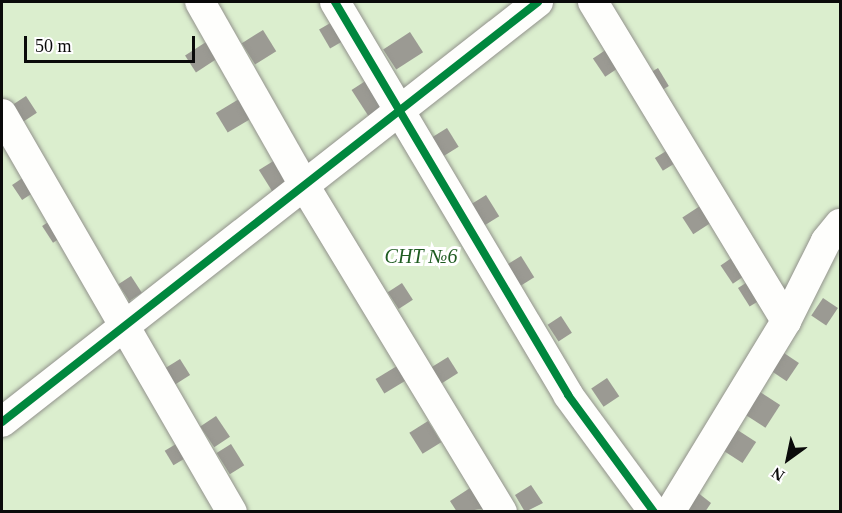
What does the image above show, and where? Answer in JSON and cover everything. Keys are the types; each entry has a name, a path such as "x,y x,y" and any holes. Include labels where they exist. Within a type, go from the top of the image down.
{"street":[{"path":"200,2 304,185 502,512"},
{"path":"335,2 402,108 568,395 654,512"},
{"path":"2,422 538,2"},
{"path":"593,2 786,321"},
{"path":"2,114 232,512"},
{"path":"670,512 786,321 826,241 840,224"}],"green space":[{"name":"СНТ №6","path":"2,2 840,2 840,511 2,511"}],"building":[{"path":"339,18 350,37 330,49 319,30"},
{"path":"263,30 276,51 255,64 242,43"},
{"path":"410,32 423,52 396,70 383,49"},
{"path":"206,42 217,59 196,72 185,56"},
{"path":"607,49 619,67 605,77 593,59"},
{"path":"658,68 669,86 658,93 647,75"},
{"path":"370,78 387,104 368,116 352,90"},
{"path":"26,96 37,113 20,124 9,107"},
{"path":"239,99 251,119 228,133 216,113"},
{"path":"447,128 459,147 443,156 432,138"},
{"path":"671,148 679,161 663,171 655,158"},
{"path":"275,160 288,181 272,191 259,170"},
{"path":"27,175 37,190 22,200 12,185"},
{"path":"486,195 499,216 483,226 470,205"},
{"path":"700,206 711,223 693,234 682,217"},
{"path":"53,219 64,236 53,243 42,226"},
{"path":"521,256 534,277 521,286 507,264"},
{"path":"733,257 745,275 733,284 721,265"},
{"path":"131,276 142,293 129,301 118,284"},
{"path":"749,281 761,300 750,307 738,288"},
{"path":"402,283 413,300 399,309 388,292"},
{"path":"823,298 838,308 826,325 811,315"},
{"path":"561,316 572,333 558,341 548,325"},
{"path":"784,353 799,363 787,381 772,371"},
{"path":"448,357 458,373 441,384 431,368"},
{"path":"180,359 190,375 174,385 164,369"},
{"path":"397,366 406,381 384,393 376,379"},
{"path":"607,378 619,396 604,407 591,389"},
{"path":"760,392 780,405 765,428 745,415"},
{"path":"216,416 230,437 214,447 200,427"},
{"path":"428,421 441,442 423,454 409,433"},
{"path":"736,429 756,442 743,463 722,450"},
{"path":"181,441 190,456 173,465 165,451"},
{"path":"231,444 244,465 230,474 217,453"},
{"path":"531,485 543,503 525,512 515,495"},
{"path":"470,488 483,509 457,512 450,501"},
{"path":"697,492 711,503 705,512 682,512"}],"cycle path":[{"path":"335,2 568,395 654,512"},
{"path":"2,422 538,2"}]}
